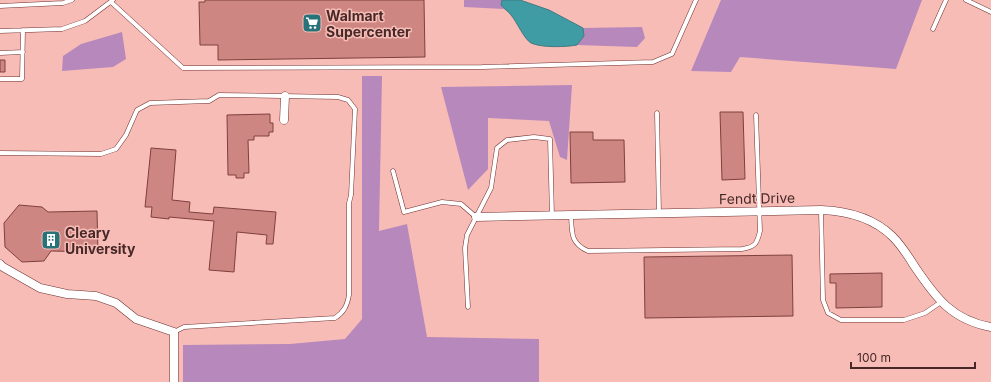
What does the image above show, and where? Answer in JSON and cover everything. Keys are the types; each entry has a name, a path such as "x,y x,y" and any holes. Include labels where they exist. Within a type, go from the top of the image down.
{"street":[{"path":"284,120 285,96"},
{"name":"Fendt Drive","path":"476,217 759,211 839,211 867,219 881,227 904,249 941,302 960,318 991,327"},
{"path":"0,264 40,288 67,294 96,296 116,303 136,320 174,332 174,382"}],"lane":[{"path":"0,6 63,3 72,0"},
{"path":"0,31 62,29 85,21 112,1 183,68 482,67 653,62 672,54 696,0"},
{"path":"933,29 946,0"},
{"path":"966,0 991,12"},
{"path":"0,79 22,79 23,30"},
{"path":"0,53 23,52"},
{"path":"0,153 101,154 116,149 126,135 137,110 150,103 209,101 219,95 338,97 348,100 355,109 351,195 349,203 349,295 342,313 335,318 184,327 174,332"},
{"path":"656,113 659,213"},
{"path":"571,215 574,241 580,247 588,250 742,249 752,247 758,241 760,231 756,115"},
{"path":"468,307 465,248 467,235 491,188 498,148 507,140 534,137 550,139 552,216"},
{"path":"393,171 404,212 442,202 462,204 476,217"},
{"path":"821,210 823,300 828,314 841,320 904,320 925,313 941,302"}],"shaded area":[{"path":"464,0 502,0 501,5 504,9 464,7"},
{"path":"721,0 922,0 896,69 740,57 731,72 691,71"},
{"path":"642,27 645,38 637,47 577,45 584,36 583,28"},
{"path":"122,32 126,59 113,67 62,71 63,56 81,44"},
{"path":"362,76 382,76 379,231 407,224 427,337 539,339 539,382 183,382 183,345 290,344 345,339 362,319"},
{"path":"572,85 567,160 560,157 549,121 488,118 488,169 468,190 441,87"}],"water":[{"path":"502,0 520,0 549,10 583,28 584,36 577,45 572,46 547,46 531,43 528,41 511,15 501,5"}],"building":[{"name":"Walmart Supercenter","path":"205,0 424,0 425,57 218,60 218,45 200,45 199,2 205,2"},
{"path":"0,60 5,60 5,72 0,72"},
{"path":"720,112 743,112 745,179 722,180"},
{"path":"270,114 270,123 273,123 273,132 269,132 269,136 254,136 254,140 248,140 249,173 244,173 244,178 236,178 236,175 228,175 227,115"},
{"path":"570,132 593,132 593,140 624,140 625,182 571,183"},
{"path":"151,148 176,150 172,200 190,202 189,212 213,214 214,207 276,212 273,244 266,244 267,235 237,232 234,272 209,270 214,221 151,217 152,207 145,207"},
{"name":"Cleary University","path":"19,205 42,207 48,212 97,211 98,252 51,251 44,261 22,262 5,247 4,223"},
{"path":"792,255 793,316 645,318 644,257"},
{"path":"882,273 882,307 836,308 836,283 830,283 830,274"}],"place":[{"name":"Walmart Supercenter","path":"312,23"},
{"name":"Cleary University","path":"51,240"}]}
